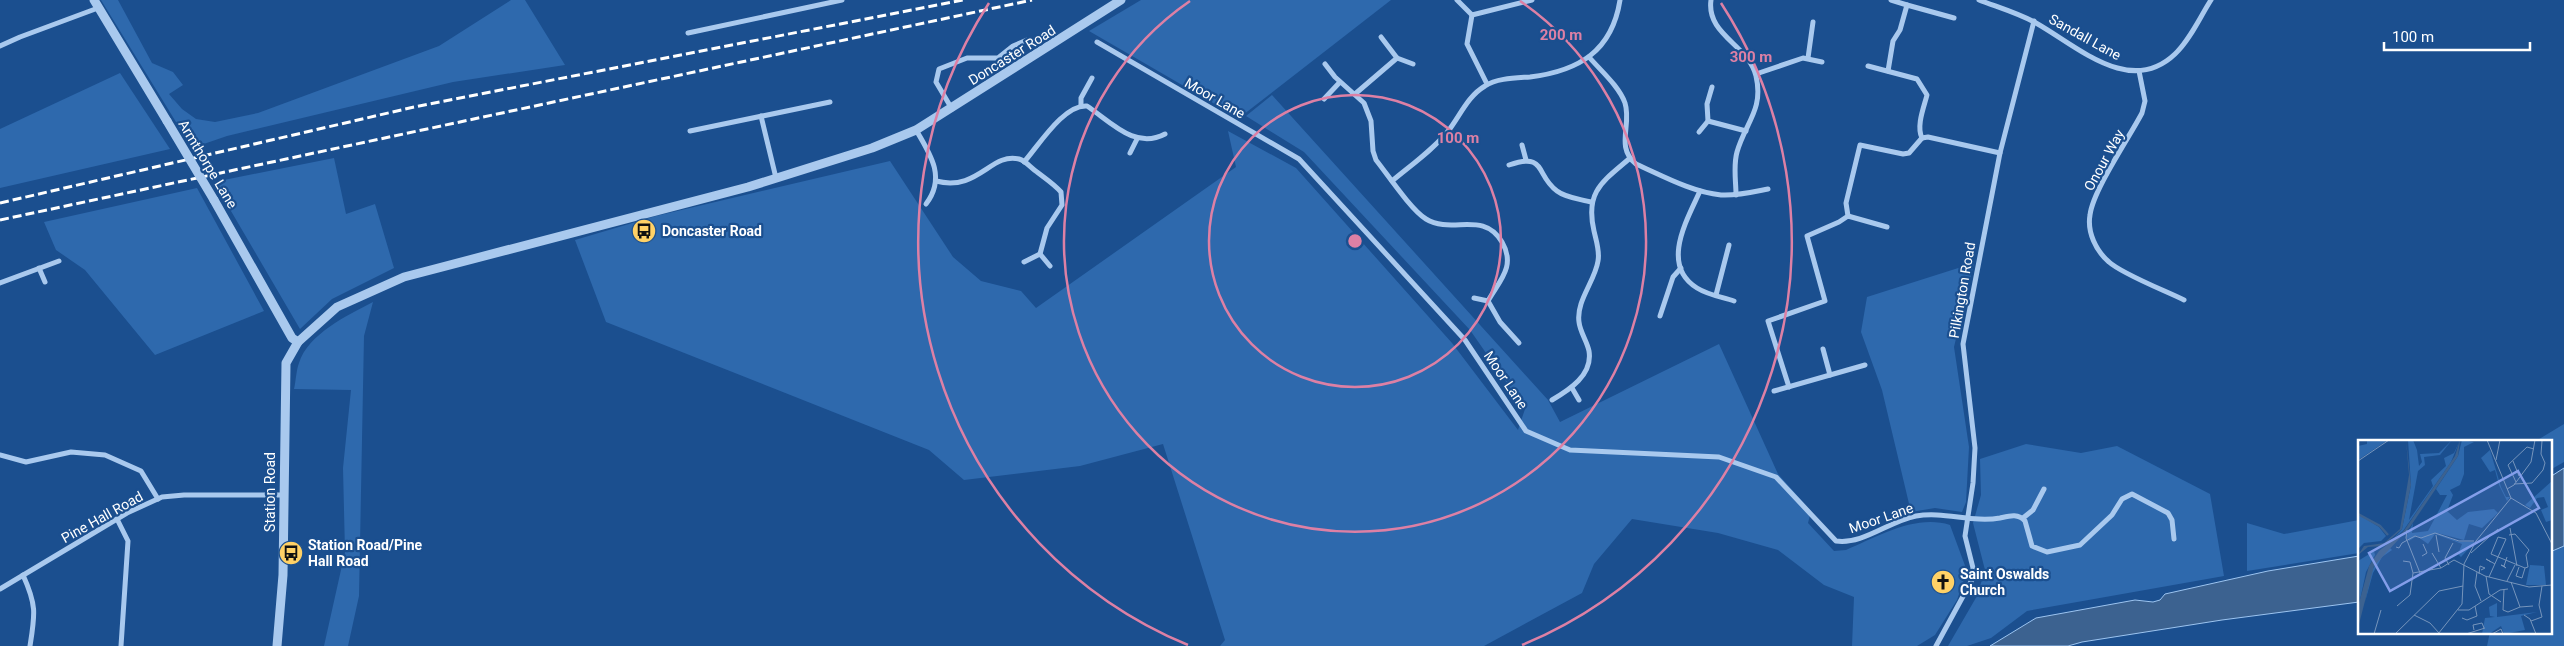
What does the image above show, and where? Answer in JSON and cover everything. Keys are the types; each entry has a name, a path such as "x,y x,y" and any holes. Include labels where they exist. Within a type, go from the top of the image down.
{"street":[{"path":"688,32 842,0"},
{"path":"1457,0 1472,15"},
{"path":"1472,15 1532,0"},
{"path":"1392,180 1437,143 1450,129 1467,102 1487,84 1554,73 1589,57 1604,43 1614,28 1620,0"},
{"path":"1711,0 1711,16 1716,26 1746,54 1756,74 1759,93 1756,110 1735,162 1736,195"},
{"path":"1891,0 1954,18"},
{"name":"Sandall Lane","path":"1979,0 2034,21 2103,64 2120,70 2139,72 2162,64 2176,54 2211,0"},
{"name":"Doncaster Road","path":"298,342 337,307 404,277 776,178 872,148 916,130 953,109 1120,1"},
{"path":"0,46 96,4"},
{"name":"Armthorpe Lane","path":"96,4 214,200 292,338 298,342"},
{"path":"1888,71 1893,41 1900,30 1907,5"},
{"path":"1472,15 1467,44 1487,84"},
{"name":"Pilkington Road","path":"1936,646 1973,578 1973,568 1965,536 1975,448 1963,344 2000,152 2034,21"},
{"path":"1808,58 1813,22"},
{"path":"1381,37 1398,58 1413,64"},
{"path":"953,109 936,82 939,69 967,58 998,58 1012,46 1027,40"},
{"name":"Moor Lane","path":"1096,42 1299,160 1465,340 1526,431 1570,450 1719,457 1766,472 1776,477 1836,540 1850,541 1915,516 1953,515 1989,519 2014,516 2023,518"},
{"path":"1589,57 1622,95 1625,104 1625,150 1629,159 1636,164 1700,191 1736,195 1768,189"},
{"path":"1355,94 1398,58"},
{"path":"1756,74 1803,58 1822,62"},
{"path":"1325,64 1340,82 1364,103 1371,121 1373,151 1376,160 1425,219 1437,224 1463,223 1490,228 1496,231 1509,257 1508,266 1488,301"},
{"path":"1868,66 1917,79 1926,92 1920,123 1922,138"},
{"name":"Onour Way","path":"2139,72 2145,101 2142,113 2095,198 2090,214 2092,239 2110,263 2184,300"},
{"path":"1081,106 1081,98 1092,78"},
{"path":"1324,99 1340,82"},
{"path":"1699,132 1708,121 1707,104 1712,87"},
{"path":"690,130 830,102"},
{"path":"1024,162 1064,115 1081,106 1087,106 1137,139 1147,140 1165,134"},
{"path":"761,116 776,178"},
{"path":"1708,121 1746,131"},
{"path":"916,130 933,162 936,181 932,196 926,204"},
{"path":"1848,216 1848,194 1860,145 1903,154 1909,153 1922,138 1928,137 2000,152"},
{"path":"1130,153 1137,139"},
{"path":"1522,145 1526,160"},
{"path":"936,181 952,184 962,183 972,179 1000,161 1010,158 1024,162 1056,186 1061,192 1062,205 1047,228 1040,254 1024,262"},
{"path":"1552,400 1572,388 1581,377 1588,359 1589,352 1579,322 1580,309 1599,260 1592,225 1591,202 1602,182 1629,159"},
{"path":"1509,165 1526,160 1539,167 1556,191 1591,202"},
{"path":"1700,191 1679,240 1678,256 1682,268 1696,288 1734,301"},
{"path":"1789,387 1768,321 1825,301 1807,236 1848,216 1887,227"},
{"path":"1716,295 1729,245"},
{"path":"1040,254 1050,266"},
{"path":"0,283 59,260"},
{"path":"40,268 45,282"},
{"path":"1660,316 1673,277 1682,268"},
{"path":"1474,298 1488,301 1500,322 1519,343"},
{"name":"Station Road","path":"278,646 283,575 286,363 298,342"},
{"path":"1823,349 1830,375"},
{"path":"1774,391 1865,365"},
{"path":"1572,388 1579,400"},
{"path":"1,457 26,462 71,452 104,455 141,471 158,499"},
{"path":"2044,489 2033,510 2023,518 2030,543 2036,549 2047,552 2074,547 2090,538 2097,527 2112,515 2122,499 2132,494 2168,513 2172,520 2174,539"},
{"name":"Pine Hall Road","path":"0,589 117,519 158,499 184,495 284,495"},
{"path":"117,519 128,541 121,646"},
{"path":"24,575 36,612 30,646"}],"shaded area":[{"path":"101,0 118,0 152,63 173,72 183,85 169,94 182,109 196,119 215,122 258,113 439,46 511,0 525,0 565,65 453,82 227,136 192,148"},
{"path":"1141,0 1391,0 1239,118 1089,31"},
{"path":"120,73 170,149 0,188 0,129"},
{"path":"1272,95 1548,400 1560,422 1719,344 1778,474 1811,511 1808,523 1834,551 1846,550 1896,528 1923,522 1937,522 1950,525 1967,571 1957,600 1935,635 1917,646 1852,646 1854,597 1824,585 1778,550 1718,533 1632,519 1594,564 1582,593 1484,646 1220,646 1225,640 1163,444 1080,466 964,480 929,450 606,322 575,240 656,216 890,161 953,257 981,281 1021,291 1036,308 1236,167 1228,131 1296,168 1452,343 1518,430 1525,409 1470,330 1304,152 1246,116"},
{"path":"334,158 346,214 375,204 394,268 332,299 300,329 214,182"},
{"path":"197,188 264,311 155,355 85,270 56,250 44,222"},
{"path":"1974,263 1954,347 1969,447 1966,502 1962,512 1935,508 1911,512 1882,390 1861,332 1867,297"},
{"path":"373,302 364,336 359,596 348,646 324,646 345,552 343,468 351,390 294,389 299,363 311,343 330,326"},
{"path":"2564,424 2564,462 2552,469 2552,440 2538,440"},
{"path":"2026,444 2081,453 2117,446 2210,494 2224,576 2027,611 1991,638 1967,646 1948,646 1977,596 1985,570 1973,523 1981,495 1980,459"},
{"path":"2564,468 2564,546 2552,551 2552,476"},
{"path":"2358,520 2358,553 2247,571 2247,523 2284,534"},
{"path":"2564,546 2564,646 2487,646 2490,634 2552,634 2552,551"},
{"path":"2358,556 2358,602 2222,620 2082,642 2068,646 1990,646 2036,618 2135,600 2153,602 2160,600 2165,594 2268,571"}],"railway":[{"path":"0,203 414,107 963,0"},
{"path":"0,220 1032,0"}],"place":[{"name":"Doncaster Road","path":"644,231"},
{"name":"Station Road/Pine Hall Road","path":"291,553"},
{"name":"Saint Oswalds Church","path":"1943,582"}]}
